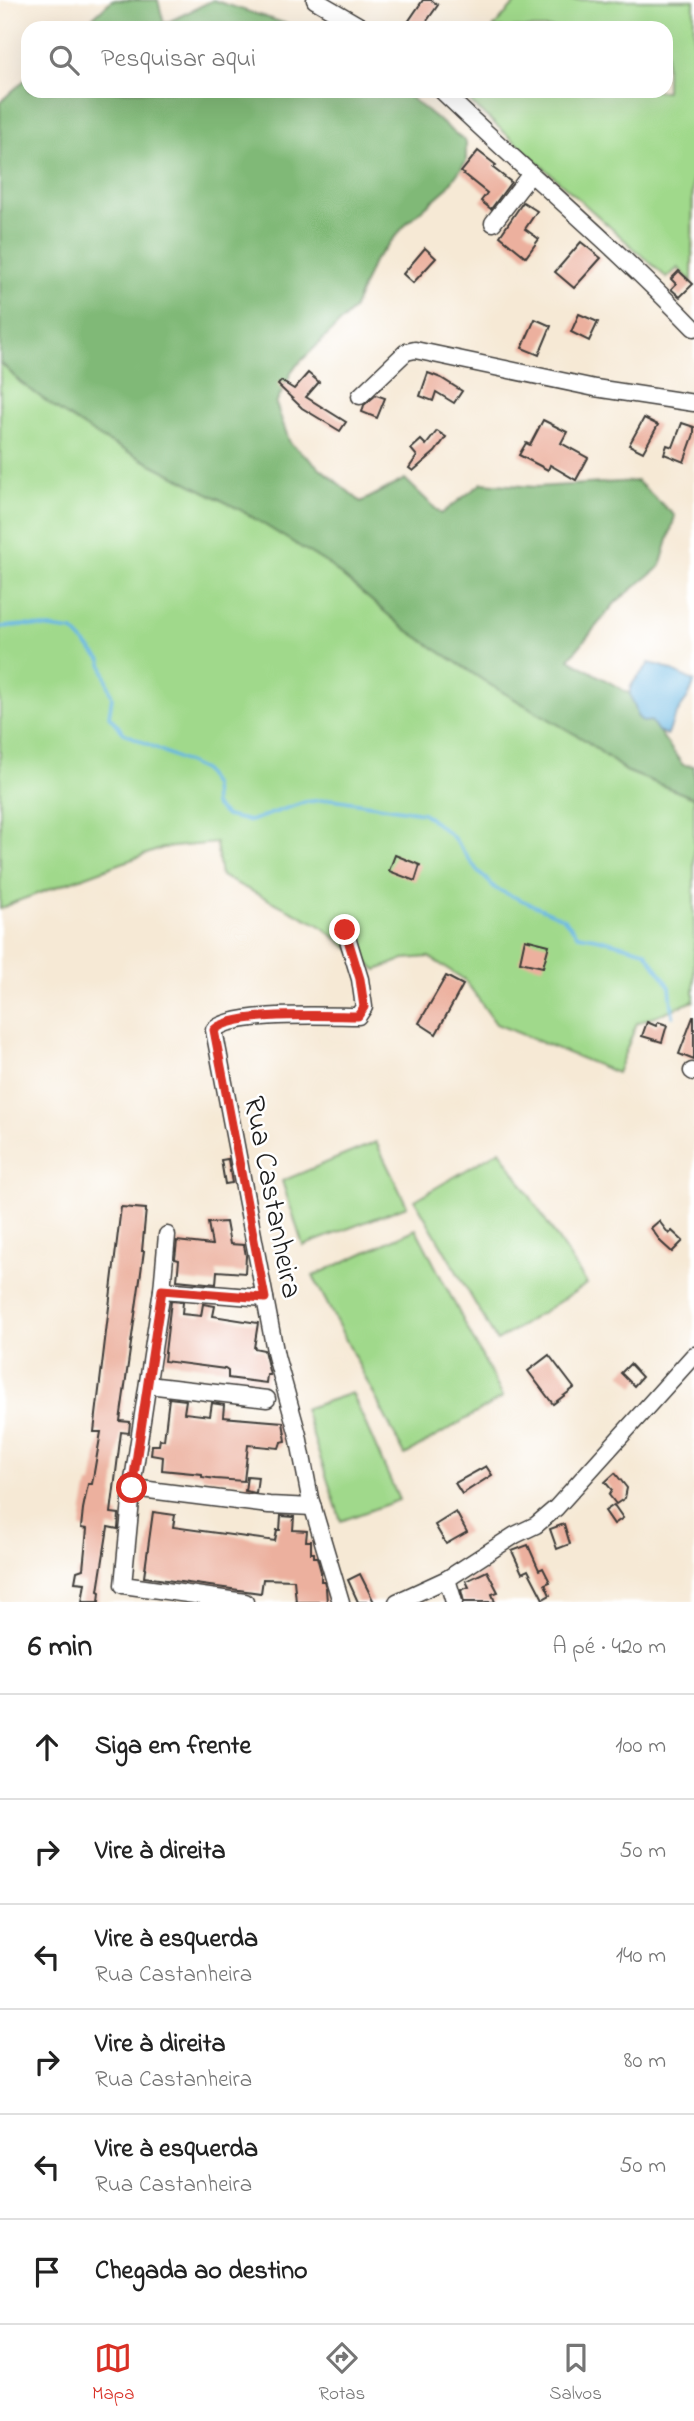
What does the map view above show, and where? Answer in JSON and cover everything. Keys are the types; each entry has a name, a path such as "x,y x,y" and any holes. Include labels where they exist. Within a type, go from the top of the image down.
{"street":[{"path":"315,0 351,21"},
{"path":"449,98 530,175 628,261 694,328"},
{"path":"493,223 530,175"},
{"path":"360,396 406,352 415,350 595,388 694,403"},
{"name":"Rua Castanheira","path":"341,1602 312,1503 298,1435 276,1356 214,1030 221,1024 250,1018 358,1016 364,1007 345,930"},
{"path":"120,1602 167,1235"},
{"path":"162,1290 265,1298"},
{"path":"397,1602 447,1579 515,1535 536,1525 556,1508 694,1355"},
{"path":"148,1385 267,1399"},
{"path":"133,1484 312,1503"},
{"path":"447,1579 454,1602"},
{"path":"123,1585 245,1602"}],"green space":[{"path":"112,0 158,0 163,21 89,21"},
{"path":"213,0 278,21 170,21"},
{"path":"518,0 694,0 692,282 678,268 667,278 466,98 673,98 673,21 499,21"},
{"path":"21,83 21,98 411,98 466,142 466,162 446,189 408,222 373,262 353,310 293,369 276,404 290,443 361,502 405,479 441,514 482,483 536,487 637,481 675,516 660,567 616,602 569,659 630,694 637,708 651,721 683,765 694,766 694,798 626,771 585,740 489,684 404,628 328,564 239,509 103,439 20,382 0,362 0,102"},
{"path":"0,362 20,382 103,439 239,509 328,564 404,628 489,684 585,740 626,771 694,798 694,1001 637,1023 617,1073 496,1024 465,980 429,957 404,959 377,970 318,924 221,876 216,843 163,848 0,909"},
{"path":"376,1142 407,1206 303,1246 282,1181"},
{"path":"500,1150 587,1284 497,1341 415,1200"},
{"path":"416,1229 503,1397 405,1455 313,1276"},
{"path":"352,1393 399,1500 341,1521 304,1409"}],"water":[{"path":"649,663 694,681 691,692 667,735 658,731 651,721 643,722 637,716 631,696 632,685"}],"building":[{"path":"423,0 431,0 438,5 427,21 409,21"},
{"path":"478,151 496,165 493,168 511,182 491,209 481,201 487,193 461,172"},
{"path":"523,202 537,211 525,229 539,239 526,257 500,236"},
{"path":"581,242 601,258 574,288 555,272"},
{"path":"425,248 436,258 413,283 403,274"},
{"path":"679,271 693,284 680,297 671,289 676,284 671,279"},
{"path":"579,314 598,322 589,341 571,332"},
{"path":"535,319 551,326 539,355 522,348"},
{"path":"308,373 319,382 306,397 346,422 340,431 302,408 278,385 281,381 294,389"},
{"path":"428,373 462,391 454,403 436,392 433,401 420,396"},
{"path":"376,395 385,398 377,418 362,412 364,405"},
{"path":"644,418 658,425 643,452 629,445"},
{"path":"543,420 567,432 561,443 588,458 576,480 550,465 548,470 519,455 526,443 530,445"},
{"path":"682,423 694,427 684,462 664,454 667,445 673,447"},
{"path":"437,431 446,437 435,452 413,471 409,468 417,456 411,449 421,440 426,445"},
{"path":"395,855 420,865 415,881 389,871"},
{"path":"525,939 549,945 543,967 520,962"},
{"path":"446,976 463,985 436,1034 419,1023"},
{"path":"694,1017 694,1060 679,1054"},
{"path":"647,1022 656,1026 658,1022 667,1025 662,1042 642,1036"},
{"path":"228,1159 232,1183 225,1184 221,1160"},
{"path":"121,1207 146,1209 144,1251 120,1421 130,1422 129,1433 121,1432 111,1513 119,1514 118,1529 108,1527 98,1591 99,1602 82,1602 85,1583 75,1582 77,1571 83,1569 87,1529 81,1528 83,1509 88,1484 92,1484 101,1432 94,1432"},
{"path":"659,1221 669,1234 672,1231 683,1241 672,1252 651,1228"},
{"path":"226,1222 230,1244 244,1245 245,1273 217,1271 216,1284 177,1280 177,1241 212,1245 208,1223"},
{"path":"171,1301 183,1302 182,1314 201,1316 203,1304 215,1306 213,1316 258,1323 254,1348 264,1350 270,1375 267,1375 266,1383 228,1378 228,1371 225,1369 164,1361"},
{"path":"549,1355 574,1388 553,1404 528,1371"},
{"path":"630,1364 642,1377 634,1386 621,1373"},
{"path":"169,1398 186,1400 184,1413 210,1416 212,1403 224,1405 223,1417 283,1422 286,1441 281,1442 279,1448 248,1445 244,1481 162,1470 163,1457 151,1455 152,1445 159,1445 160,1439 164,1440"},
{"path":"486,1466 492,1475 462,1494 455,1483"},
{"path":"615,1473 627,1488 625,1498 616,1504 609,1495 612,1490 605,1482"},
{"path":"247,1476 258,1477 256,1493 245,1491"},
{"path":"614,1505 623,1518 614,1524 605,1511"},
{"path":"153,1512 175,1515 173,1527 275,1541 277,1530 280,1530 281,1516 294,1517 293,1530 307,1531 306,1541 311,1541 311,1553 317,1557 327,1602 296,1602 294,1580 263,1579 261,1593 144,1577"},
{"path":"456,1512 467,1532 446,1544 435,1525"},
{"path":"564,1524 570,1544 557,1549 550,1529"},
{"path":"528,1545 539,1570 543,1568 550,1582 545,1584 550,1595 543,1599 528,1570 522,1573 512,1551"},
{"path":"487,1571 498,1592 492,1594 495,1602 464,1602 461,1590 469,1587 466,1581"},
{"path":"360,1574 374,1602 358,1602 348,1580"}],"waterway":[{"path":"0,627 26,625 73,631 101,660 112,697 109,716 124,733 203,770 213,786 214,805 226,816 250,821 305,802 332,799 423,813 452,836 477,870 496,889 563,918 578,935 645,951 670,987 673,1016"}],"route":[{"path":"132,1488 162,1290 265,1298 214,1030 221,1024 250,1018 358,1016 364,1007 360,979 345,930"}]}
